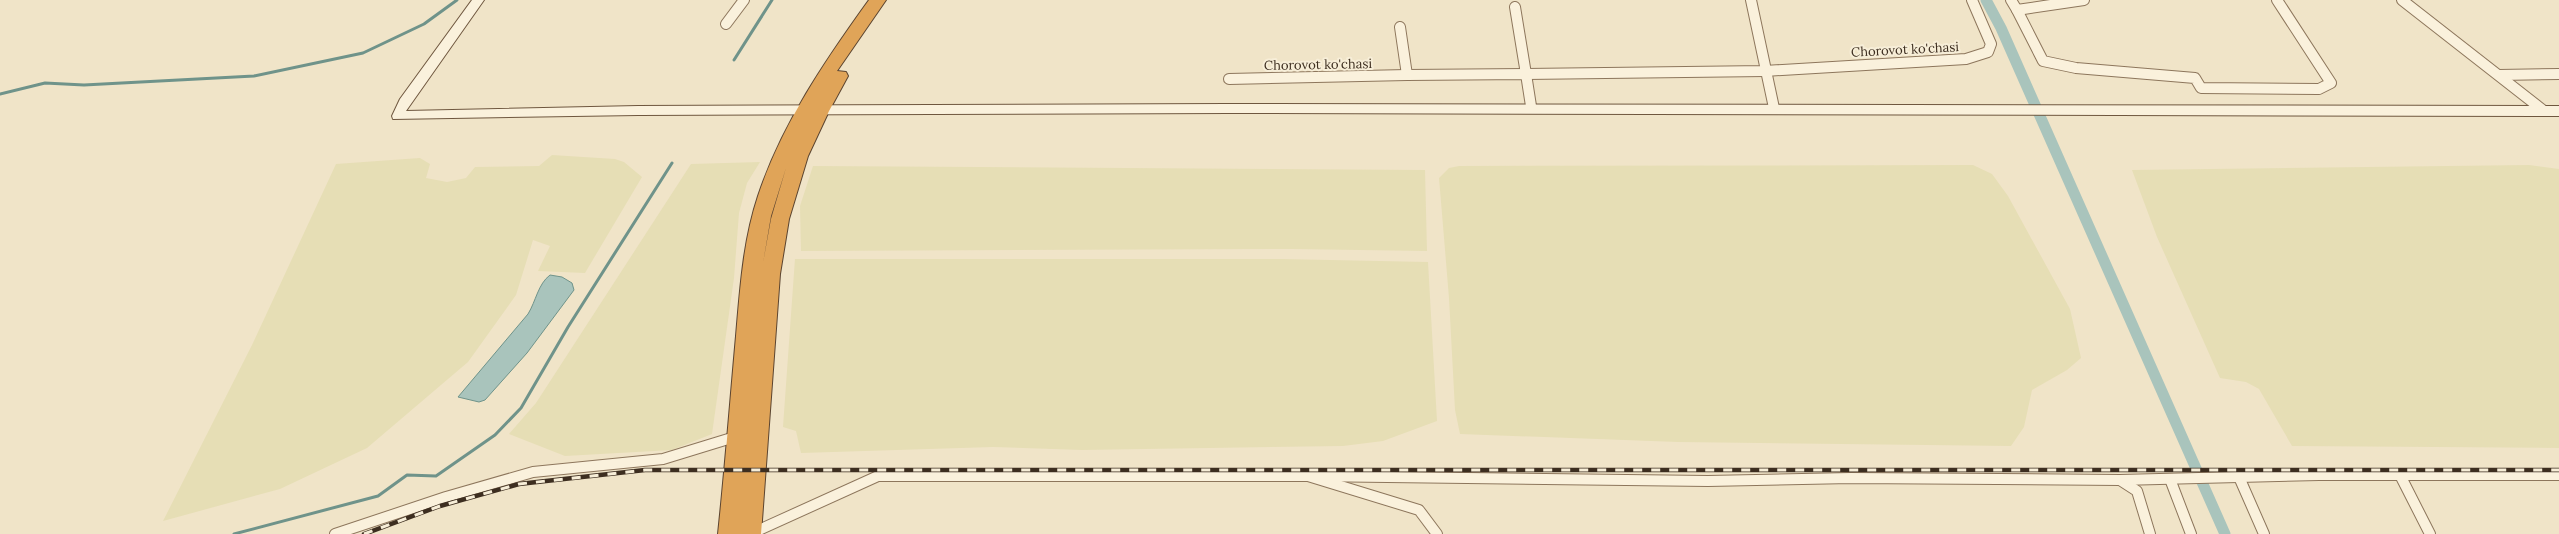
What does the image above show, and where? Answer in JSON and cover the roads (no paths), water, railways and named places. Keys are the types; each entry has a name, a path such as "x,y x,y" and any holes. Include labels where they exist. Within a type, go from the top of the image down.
{"highway":[{"path":"750,534 770,274 780,219 812,110 826,73 878,0"},
{"path":"729,534 749,294 760,224 767,196 812,110 892,0"}],"street":[{"path":"478,0 404,102 398,116 566,110 1531,106 2019,110 2559,111"},
{"path":"726,24 744,0"},
{"path":"1751,0 1774,108"},
{"name":"Chorovot ko'chasi","path":"1229,79 1406,75 1765,71 1966,59 1988,52 1991,44 1972,0"},
{"path":"2011,0 2043,61 2076,68 2195,78 2201,88 2319,89 2331,83 2277,0"},
{"path":"2017,10 2084,0"},
{"path":"2402,0 2544,111"},
{"path":"1515,7 1531,106"},
{"path":"1400,27 1406,75"},
{"path":"2499,75 2559,74"},
{"path":"335,534 446,497 534,472 663,459 738,436"},
{"path":"750,534 878,476 1308,476 1700,481 1851,478 2120,480 2400,475 2559,475"},
{"path":"2400,475 2430,534"},
{"path":"1308,476 1419,510 1437,534"},
{"path":"2239,477 2264,534"},
{"path":"2170,479 2191,534"},
{"path":"2120,480 2136,491 2150,534"}],"water":[{"path":"550,275 562,277 572,283 574,290 527,353 485,400 479,402 458,397 528,314 540,288"}],"waterway":[{"path":"0,94 45,83 84,85 254,76 363,53 424,24 457,0"},
{"path":"734,60 772,0"},
{"path":"1986,0 2001,28 2225,534"},
{"path":"234,534 378,496 407,475 436,476 495,435 521,408 568,327 672,163"}],"railway":[{"path":"364,534 440,506 519,484 645,470 2559,470"}]}
